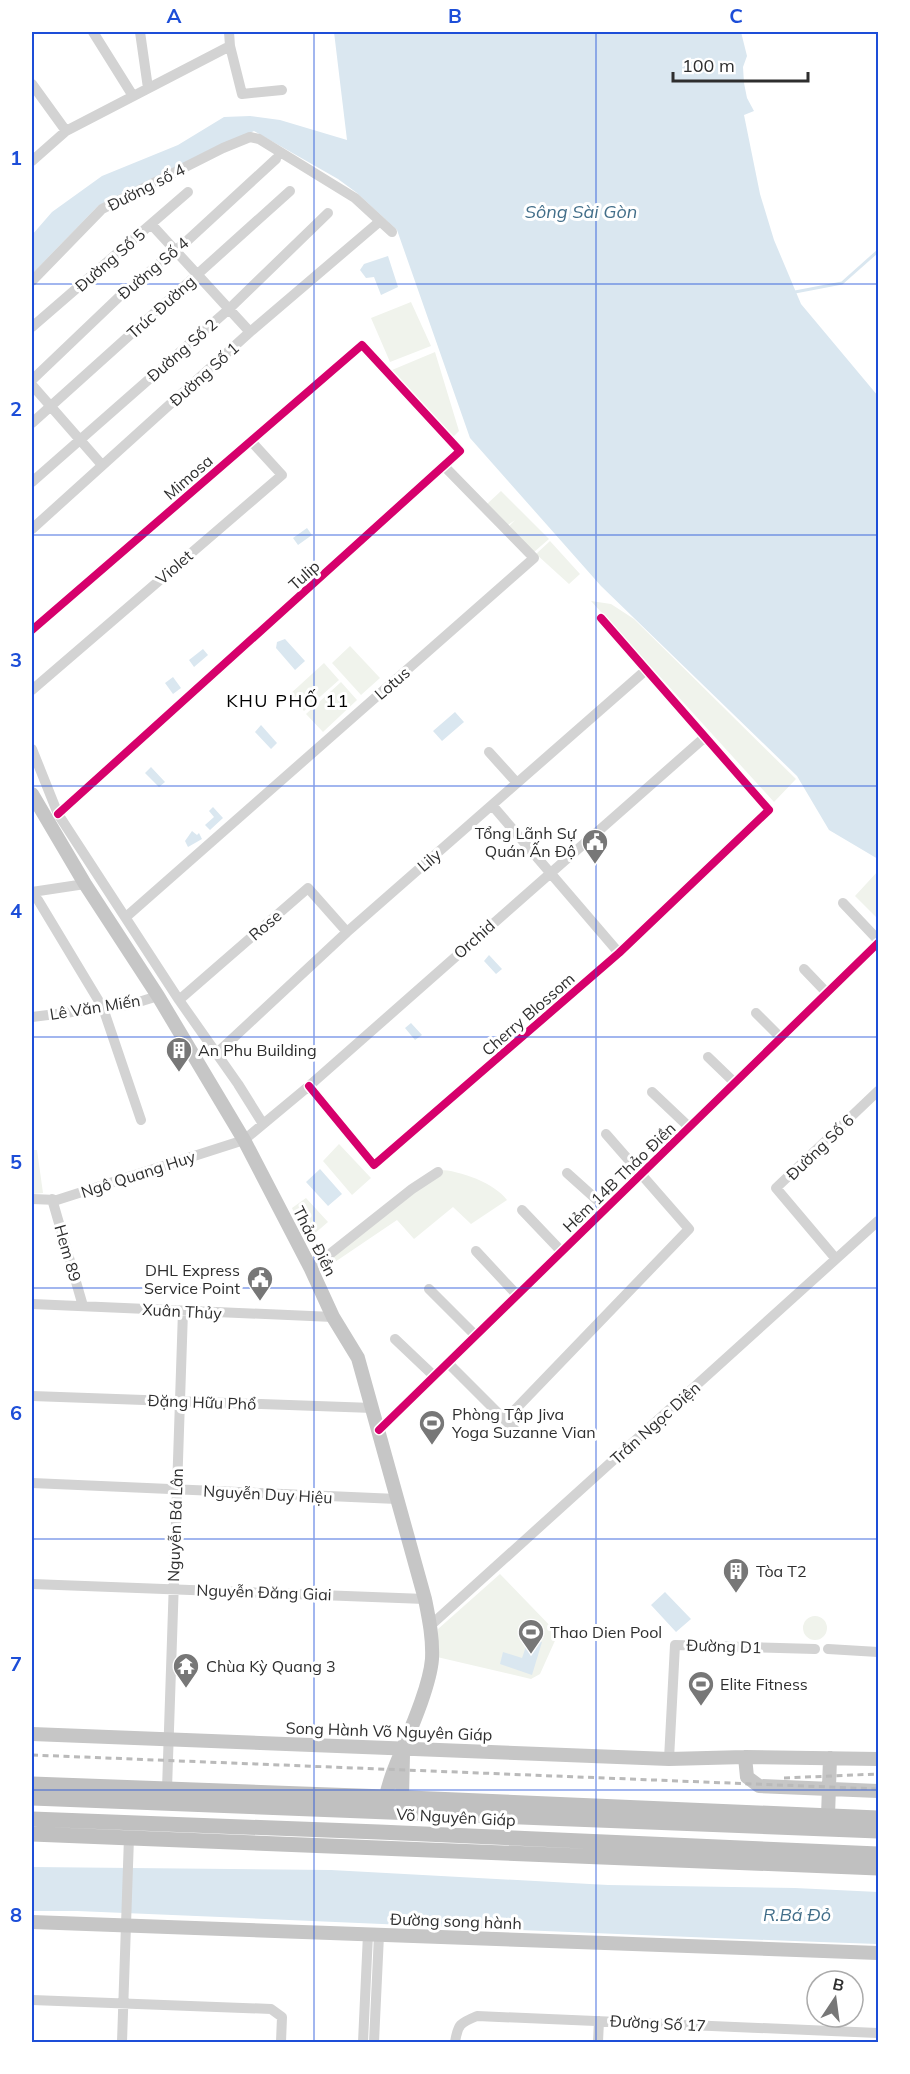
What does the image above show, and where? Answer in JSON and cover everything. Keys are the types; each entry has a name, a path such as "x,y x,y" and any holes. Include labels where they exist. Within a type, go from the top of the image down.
{"highway":[{"name":"Võ Nguyên Giáp","path":"32,1784 402,1797 879,1818"},
{"name":"Võ Nguyên Giáp","path":"32,1798 879,1831"},
{"name":"Võ Nguyên Giáp","path":"32,1819 879,1854"},
{"name":"Võ Nguyên Giáp","path":"32,1834 879,1868"}],"main road":[{"name":"Thảo Điền","path":"32,794 85,884 158,996 244,1140 311,1269 333,1317 358,1358 431,1625 432,1661 428,1678 390,1778 386,1797"},
{"name":"Song Hành Võ Nguyên Giáp","path":"32,1734 669,1759 745,1757 879,1759"},
{"name":"Thảo Điền","path":"402,1797 403,1748"},
{"path":"745,1757 747,1777 759,1786 879,1791"},
{"path":"828,1816 830,1758"},
{"name":"Đường song hành","path":"32,1922 126,1920 373,1934 879,1953"}],"street":[{"path":"93,32 133,96"},
{"path":"140,32 148,88"},
{"path":"229,32 230,46 242,94 282,90"},
{"path":"32,161 66,131 230,46"},
{"path":"33,90 66,131"},
{"name":"Đường số 4","path":"32,281 102,209 124,196 250,137 259,139 281,156"},
{"path":"281,156 355,198 392,232"},
{"name":"Đường Số 4","path":"32,380 120,296 176,250 281,156"},
{"name":"Trúc Đường","path":"32,423 290,191"},
{"name":"Đường Số 5","path":"32,327 188,192"},
{"name":"Đường Số 2","path":"32,482 229,309 328,213"},
{"name":"Đường Số 1","path":"32,529 250,332 379,222"},
{"path":"151,224 250,332"},
{"name":"Mimosa","path":"32,630 362,345"},
{"name":"Tulip","path":"58,814 460,451 362,345"},
{"path":"32,386 102,465"},
{"name":"Violet","path":"32,690 282,475 251,441"},
{"name":"Lotus","path":"126,917 534,558 444,466"},
{"path":"601,618 704,738"},
{"name":"Lily","path":"217,1053 347,932 645,670"},
{"name":"Cherry Blossom","path":"309,1086 374,1165 619,953 769,810 704,738"},
{"name":"Orchid","path":"244,1140 309,1086 549,872 704,738"},
{"path":"32,749 58,814 263,1124"},
{"path":"489,752 517,783"},
{"path":"492,805 619,953"},
{"path":"85,884 35,896 104,1008 141,1120"},
{"name":"Rose","path":"179,1000 308,888 347,932"},
{"path":"843,903 879,941"},
{"name":"Hẻm 14B Thảo Điền","path":"379,1430 879,941"},
{"path":"804,969 827,993"},
{"name":"Lê Văn Miến","path":"32,1017 129,1005 158,996"},
{"path":"756,1013 781,1038"},
{"path":"708,1057 735,1083"},
{"name":"Đường Số 6","path":"836,1259 776,1188 879,1091"},
{"path":"652,1092 689,1127"},
{"path":"505,1420 689,1228 606,1134"},
{"name":"Ngô Quang Huy","path":"32,1199 57,1200 244,1140"},
{"path":"311,1269 411,1189 438,1172"},
{"path":"567,1173 606,1208"},
{"name":"Hem 89","path":"52,1200 83,1306"},
{"path":"522,1210 562,1252"},
{"name":"Trần Ngọc Diện","path":"431,1625 879,1221"},
{"path":"476,1251 517,1295"},
{"path":"429,1289 476,1336"},
{"name":"Xuân Thủy","path":"32,1304 333,1317"},
{"name":"Nguyễn Bá Lân","path":"166,1789 183,1311"},
{"path":"395,1339 434,1376"},
{"path":"448,1363 515,1430"},
{"name":"Đặng Hữu Phổ","path":"32,1396 373,1408"},
{"name":"Nguyễn Duy Hiệu","path":"32,1483 397,1499"},
{"name":"Nguyễn Đăng Giai","path":"32,1584 425,1599"},
{"name":"Đường D1","path":"669,1759 675,1645 815,1649"},
{"path":"828,1649 879,1652"},
{"path":"122,2043 129,1837"},
{"path":"363,2043 370,2004 373,1934"},
{"path":"32,2000 272,2009 282,2018 281,2043"},
{"path":"370,2004 374,2043"},
{"name":"Đường Số 17","path":"455,2043 457,2027 464,2021 477,2016 599,2020 861,2037 879,2033"},
{"path":"598,2043 599,2020"}],"shaded area":[{"path":"411,302 431,346 390,362 371,318"},
{"path":"435,352 459,431 453,437 392,370"},
{"path":"501,491 549,539 534,552 508,527 515,520 508,525 487,504"},
{"path":"550,541 580,574 569,584 536,554"},
{"path":"591,601 611,604 634,619 796,779 774,802"},
{"path":"350,646 380,678 361,695 332,663"},
{"path":"324,663 339,680 304,711 289,695"},
{"path":"341,682 357,700 323,732 306,714"},
{"path":"878,871 878,919 855,896"},
{"path":"339,1144 371,1178 352,1195 323,1161"},
{"path":"32,1150 37,1150 43,1193 32,1194"},
{"path":"437,1170 475,1178 494,1188 507,1200 471,1224 453,1207 414,1239 397,1220 326,1268 321,1261"},
{"path":"306,1198 328,1222 306,1241 292,1208"},
{"path":"500,1574 558,1634 540,1674 531,1679 437,1657 438,1629"},
{"path":"815,1616 820,1617 826,1623 826,1633 820,1639 815,1640 810,1639 804,1633 803,1628 804,1623 810,1617"}],"water":[{"name":"Sông Sài Gòn","path":"334,32 741,32 747,56 743,67 744,83 747,98 754,111 744,115 760,194 774,240 801,304 878,396 878,859 829,830 797,776 601,586 470,438 397,230 357,193 338,179 254,131 98,206 32,274 32,235 52,212 102,176 178,145 224,117 250,116 280,120 347,140"},
{"path":"388,256 398,287 381,295 374,277 366,278 360,270 364,264"},
{"path":"307,528 312,535 298,545 293,538"},
{"path":"285,639 305,661 295,670 276,648 277,642"},
{"path":"203,649 208,655 194,667 189,660"},
{"path":"173,677 181,688 173,694 165,683"},
{"path":"455,712 464,722 442,741 433,731"},
{"path":"261,725 277,743 271,749 255,732"},
{"path":"151,767 165,782 159,787 145,773"},
{"path":"213,807 223,818 210,830 205,825 214,817 209,811"},
{"path":"192,831 197,835 199,833 202,839 188,847 185,841"},
{"path":"489,955 502,969 496,974 484,961"},
{"path":"411,1023 422,1035 415,1040 405,1028"},
{"path":"320,1169 342,1194 328,1206 306,1182"},
{"path":"665,1592 691,1619 676,1632 651,1605"},
{"name":"Thao Dien Pool","path":"529,1638 542,1642 532,1675 500,1664 503,1652 522,1658"},
{"name":"R.Bá Đỏ","path":"32,1867 331,1870 608,1885 795,1888 878,1892 878,1944 32,1911"}],"waterway":[{"path":"795,292 842,283 878,251"}],"railway":[{"path":"32,1755 878,1789"},
{"path":"784,1778 878,1774"}],"cycle path":[{"path":"32,630 362,345 460,451 58,814"},
{"path":"309,1086 374,1165 619,953 769,810 601,618"},
{"path":"379,1430 878,943"}],"place":[{"name":"Tổng Lãnh Sự Quán Ấn Độ","path":"595,865"},
{"name":"An Phu Building","path":"179,1073"},
{"name":"DHL Express Service Point","path":"260,1302"},
{"name":"Phòng Tập Jiva Yoga Suzanne Vian","path":"432,1446"},
{"name":"Tòa T2","path":"736,1594"},
{"name":"Thao Dien Pool","path":"531,1655"},
{"name":"Chùa Kỳ Quang 3","path":"186,1689"},
{"name":"Elite Fitness","path":"701,1707"}],"district":[{"name":"KHU PHỐ 11","path":"288,701"}]}
